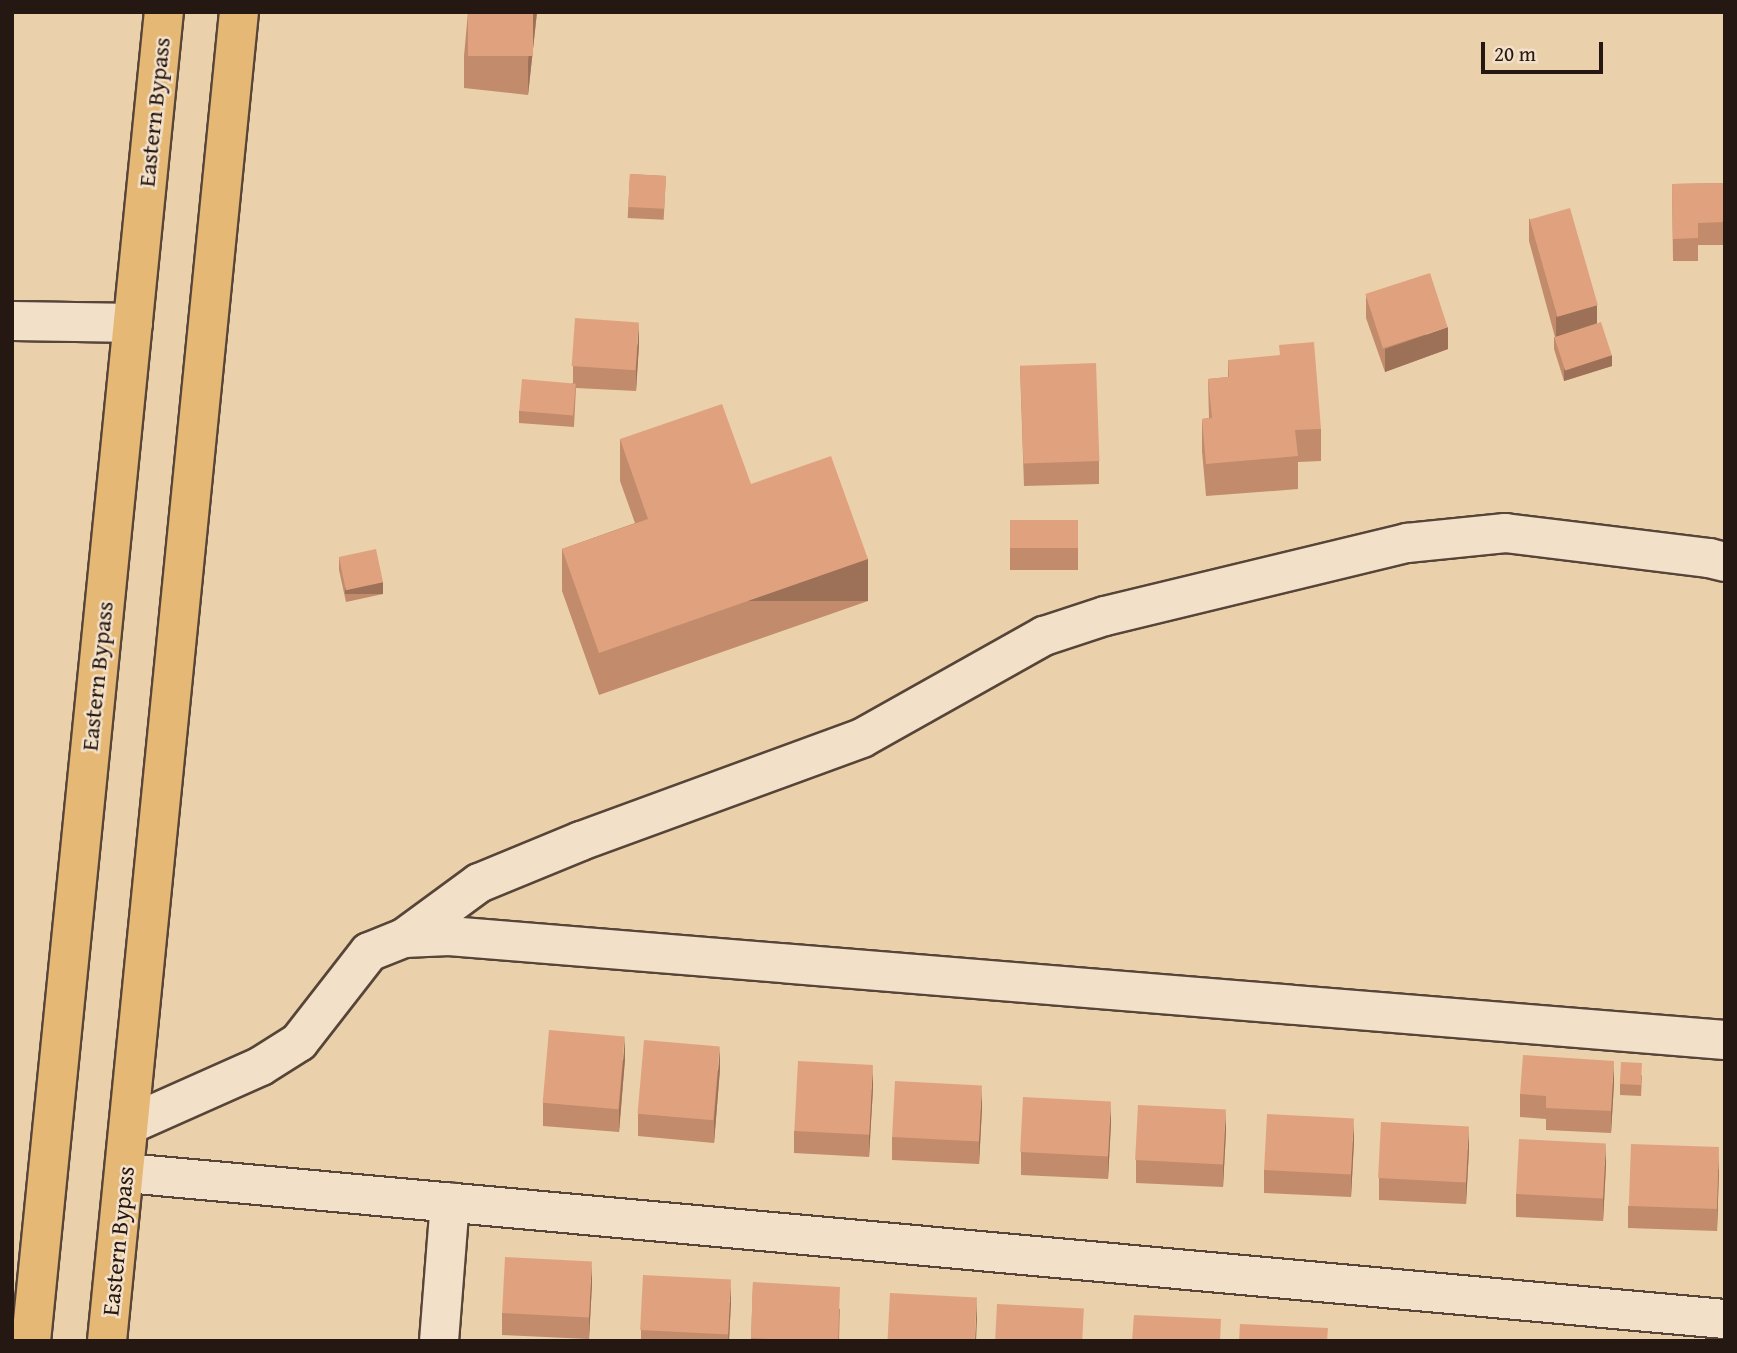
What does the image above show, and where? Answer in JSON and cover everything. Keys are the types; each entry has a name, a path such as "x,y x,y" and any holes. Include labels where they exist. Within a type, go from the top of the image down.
{"main road":[{"name":"Eastern Bypass","path":"31,1341 164,12"},
{"name":"Eastern Bypass","path":"107,1341 131,1125 239,12"}],"street":[{"path":"12,321 133,323"},
{"path":"131,1125 261,1066 299,1042 369,953 404,938 479,883 581,841 863,738 1044,636 1105,616 1407,544 1505,533 1725,562"},
{"path":"404,938 463,937 1725,1040"},
{"path":"126,1173 1725,1319"},
{"path":"439,1341 450,1202"}],"building":[{"path":"468,12 533,12 533,56 468,56"},
{"path":"630,174 666,176 664,209 628,207"},
{"path":"1725,183 1725,222 1698,223 1698,238 1673,239 1672,184"},
{"path":"1570,208 1598,305 1557,317 1530,220"},
{"path":"1430,273 1448,327 1383,348 1365,294"},
{"path":"575,318 639,322 635,370 572,366"},
{"path":"1601,322 1612,355 1565,370 1554,337"},
{"path":"1314,342 1321,429 1295,430 1298,456 1206,464 1202,419 1212,418 1208,379 1229,377 1228,360 1280,355 1279,345"},
{"path":"1096,363 1099,461 1023,464 1020,366"},
{"path":"522,379 576,384 573,416 519,411"},
{"path":"722,404 751,484 831,456 868,559 599,653 562,549 648,519 620,439"},
{"path":"1010,520 1078,520 1078,548 1010,548"},
{"path":"376,549 383,582 346,590 339,557"},
{"path":"549,1030 625,1037 618,1109 543,1103"},
{"path":"644,1040 720,1047 713,1120 638,1114"},
{"path":"1523,1055 1614,1061 1611,1111 1546,1108 1546,1096 1520,1094"},
{"path":"798,1061 873,1065 869,1135 794,1131"},
{"path":"1621,1062 1642,1063 1641,1085 1620,1084"},
{"path":"895,1081 982,1086 979,1141 892,1137"},
{"path":"1023,1097 1111,1102 1108,1157 1020,1152"},
{"path":"1138,1105 1226,1110 1223,1165 1135,1160"},
{"path":"1267,1114 1354,1119 1351,1174 1264,1170"},
{"path":"1381,1122 1469,1127 1466,1183 1378,1178"},
{"path":"1519,1139 1606,1144 1603,1198 1516,1194"},
{"path":"1631,1144 1719,1147 1717,1209 1629,1206"},
{"path":"505,1257 592,1262 589,1317 502,1313"},
{"path":"643,1275 731,1280 728,1335 640,1330"},
{"path":"753,1282 840,1287 838,1341 751,1338"},
{"path":"890,1293 977,1298 975,1341 887,1341"},
{"path":"997,1304 1084,1309 1082,1341 995,1341"},
{"path":"1134,1315 1221,1319 1220,1341 1132,1341"},
{"path":"1240,1324 1328,1328 1327,1341 1239,1341"},
{"path":"1367,1339 1400,1341 1367,1341"}]}
